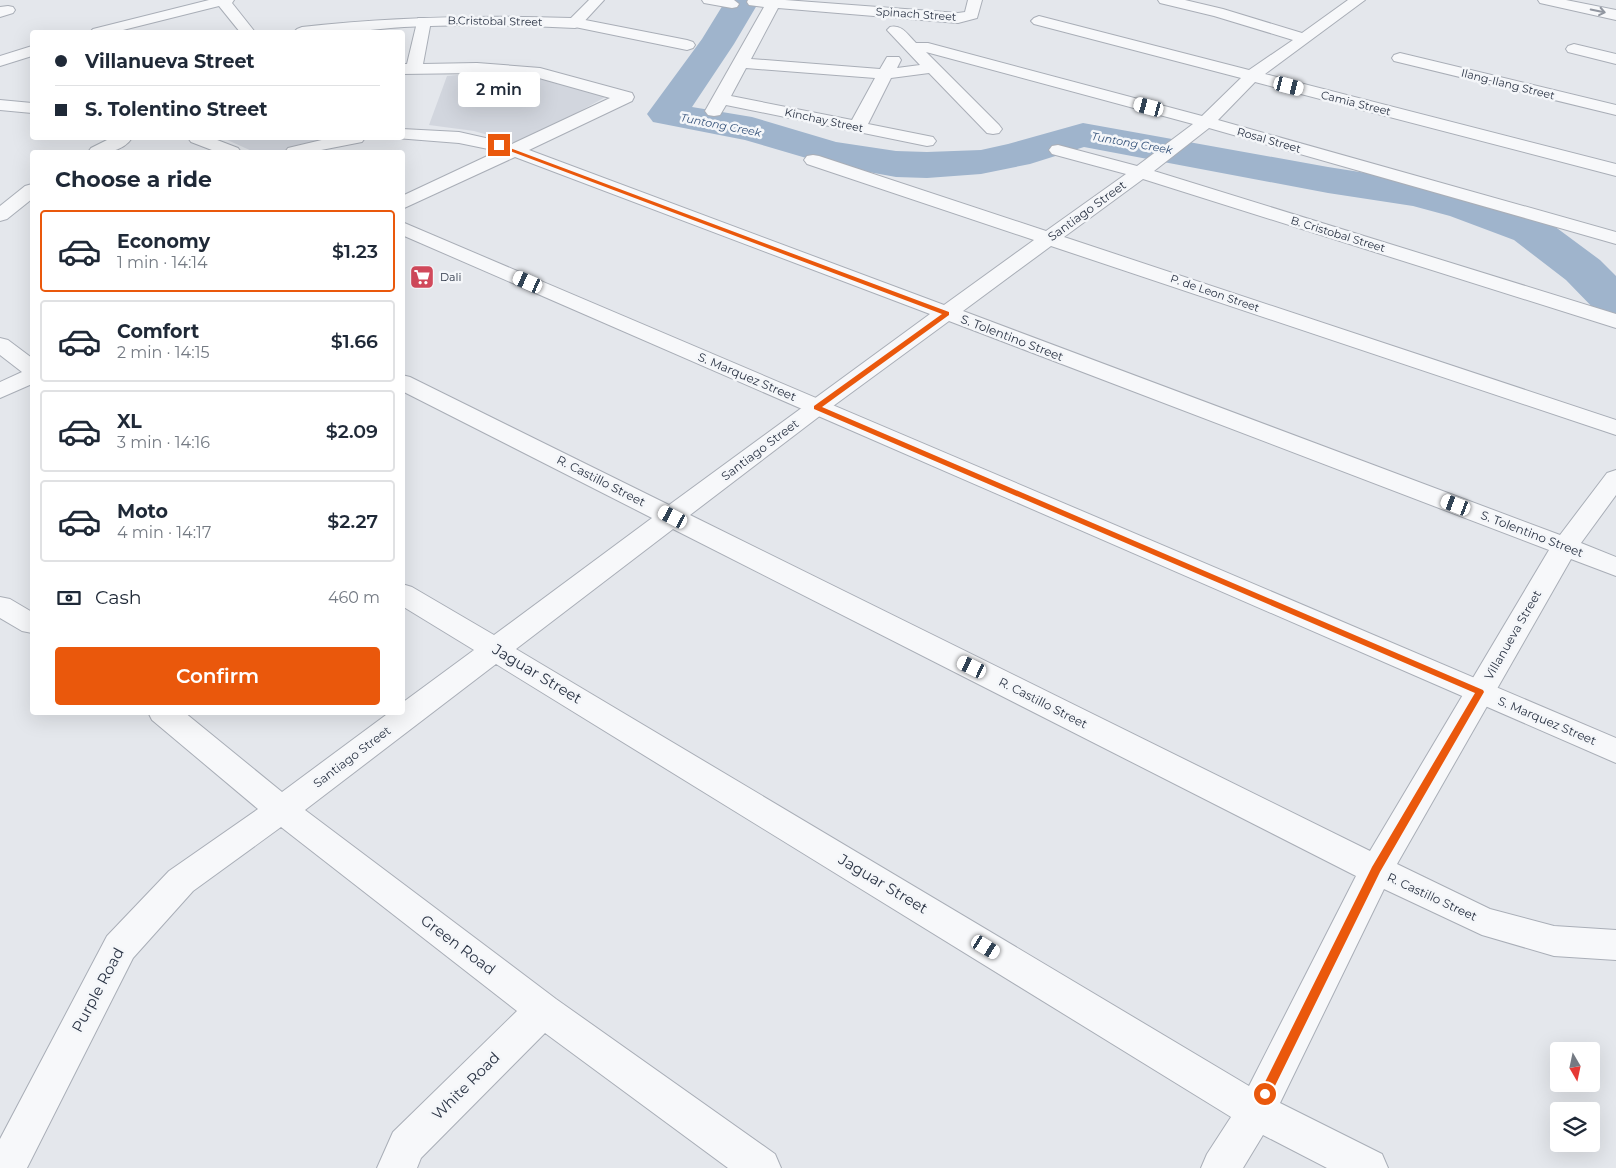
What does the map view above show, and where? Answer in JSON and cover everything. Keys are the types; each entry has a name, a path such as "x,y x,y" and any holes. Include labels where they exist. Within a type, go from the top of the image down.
{"street":[{"path":"106,30 224,0 246,30"},
{"path":"575,23 597,0"},
{"path":"709,0 732,4"},
{"name":"Spinach Street","path":"754,2 907,7 965,17 973,13 975,0"},
{"path":"1165,0 1209,10 1304,38"},
{"path":"1209,10 1225,0"},
{"name":"Santiago Street","path":"280,809 673,517 817,407 1169,151 1206,122 1252,76 1358,0"},
{"path":"1545,0 1616,15"},
{"name":"Kinchay Street","path":"784,3 763,21 718,105 857,127 926,141"},
{"path":"857,127 886,74 892,33 898,28 907,7"},
{"name":"B.Cristobal Street","path":"324,30 424,21 511,20 575,23 687,45"},
{"path":"405,202 626,97 540,73 477,68 408,69 424,21"},
{"path":"763,21 783,23"},
{"name":"Camia Street","path":"1039,22 1616,170"},
{"path":"892,33 932,68 993,129"},
{"name":"Rosal Street","path":"922,46 1206,122 1616,238"},
{"path":"1574,49 1616,59"},
{"path":"0,62 30,52"},
{"name":"Ilang-Ilang Street","path":"1400,58 1616,110"},
{"path":"740,63 886,74 932,68"},
{"path":"0,105 30,108"},
{"name":"S. Tolentino Street","path":"405,134 436,134 470,138 514,150 1565,546 1616,567"},
{"path":"101,150 119,140"},
{"path":"201,140 227,150"},
{"path":"301,150 346,140"},
{"name":"B. Cristobal Street","path":"1058,150 1140,172 1616,322"},
{"name":"P. de Leon Street","path":"813,160 1616,428"},
{"path":"0,215 30,192"},
{"name":"S. Marquez Street","path":"405,229 1616,751"},
{"path":"0,345 30,367"},
{"path":"0,391 30,377"},
{"name":"R. Castillo Street","path":"405,383 1376,870 1482,921 1554,941 1616,945"},
{"name":"Villanueva Street","path":"1221,1168 1256,1111 1376,870 1565,546 1616,478"},
{"name":"Jaguar Street","path":"405,595 1256,1111 1368,1168"},
{"path":"0,606 30,623"},
{"name":"Green Road","path":"167,715 280,809 543,1010 761,1168"},
{"name":"Purple Road","path":"6,1168 120,946 181,881 280,809"},
{"name":"White Road","path":"397,1168 407,1145 543,1010"}],"shaded area":[{"path":"495,71 533,75 611,94 520,144 474,131 429,125 447,76"},
{"path":"227,140 323,140 290,150 250,150"}],"waterway":[{"name":"Tuntong Creek","path":"743,0 716,44 667,114 752,129 830,153 896,164 927,165 981,162 1015,155 1083,135 1328,180 1417,194 1465,207 1530,230 1583,270 1616,304"}],"place":[{"name":"Dali","path":"422,277"}],"route":[{"path":"499,145 947,313 817,407 1480,692 1376,870 1265,1094"}]}
